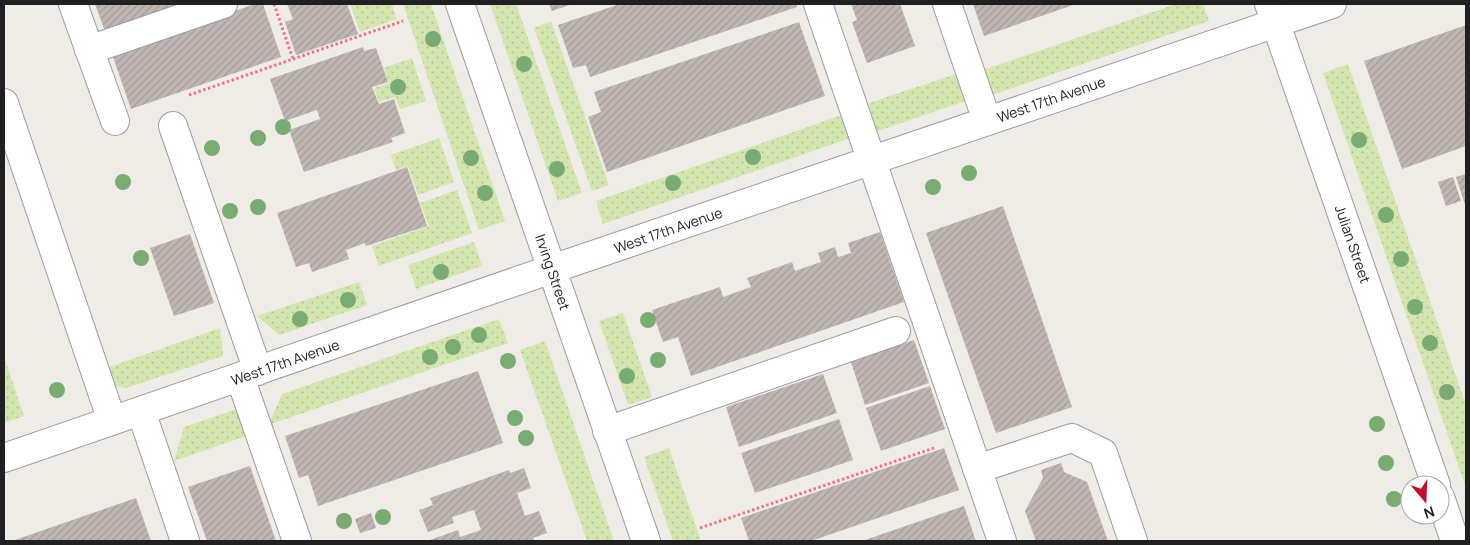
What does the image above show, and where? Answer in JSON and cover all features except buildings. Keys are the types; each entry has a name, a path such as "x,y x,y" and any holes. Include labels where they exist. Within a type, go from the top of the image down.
{"street":[{"path":"73,4 115,121"},
{"path":"90,50 223,4"},
{"name":"Irving Street","path":"460,4 646,541"},
{"path":"818,4 1002,541"},
{"path":"947,4 987,121"},
{"name":"West 17th Avenue","path":"4,458 987,121 1272,13 1332,4"},
{"name":"Julian Street","path":"1272,13 1433,475"},
{"path":"4,103 112,421"},
{"path":"172,126 249,374 297,541"},
{"path":"608,431 896,331"},
{"path":"141,411 185,541"},
{"path":"977,469 1072,438 1103,453 1133,541"},
{"path":"1450,524 1456,541"}],"path":[{"path":"274,4 293,59"},
{"path":"180,98 403,21"},
{"path":"700,528 966,438"}],"green space":[{"path":"350,4 392,4 397,19 360,32"},
{"path":"403,4 431,4 505,221 479,230"},
{"path":"490,4 516,4 582,193 558,201"},
{"path":"1176,4 1203,4 1209,21 992,95 983,70"},
{"path":"551,21 609,185 592,191 534,28"},
{"path":"412,58 426,101 400,109 395,97 379,102 374,88 389,83 384,68"},
{"path":"1348,64 1466,405 1466,488 1323,73"},
{"path":"959,73 968,100 875,132 866,104"},
{"path":"848,113 856,136 603,224 596,201"},
{"path":"439,138 454,182 418,195 408,166 396,170 391,155"},
{"path":"457,190 472,233 379,266 372,246 429,226 420,203"},
{"path":"474,242 482,266 416,289 408,265"},
{"path":"359,282 367,305 279,335 257,316"},
{"path":"623,313 652,397 628,405 599,321"},
{"path":"499,319 508,343 268,425 282,394"},
{"path":"220,328 223,356 126,388 109,385 104,369"},
{"path":"545,341 614,541 587,541 520,350"},
{"path":"4,357 24,416 4,423"},
{"path":"237,409 246,436 174,461 184,427"},
{"path":"669,448 701,541 673,541 644,457"}]}
